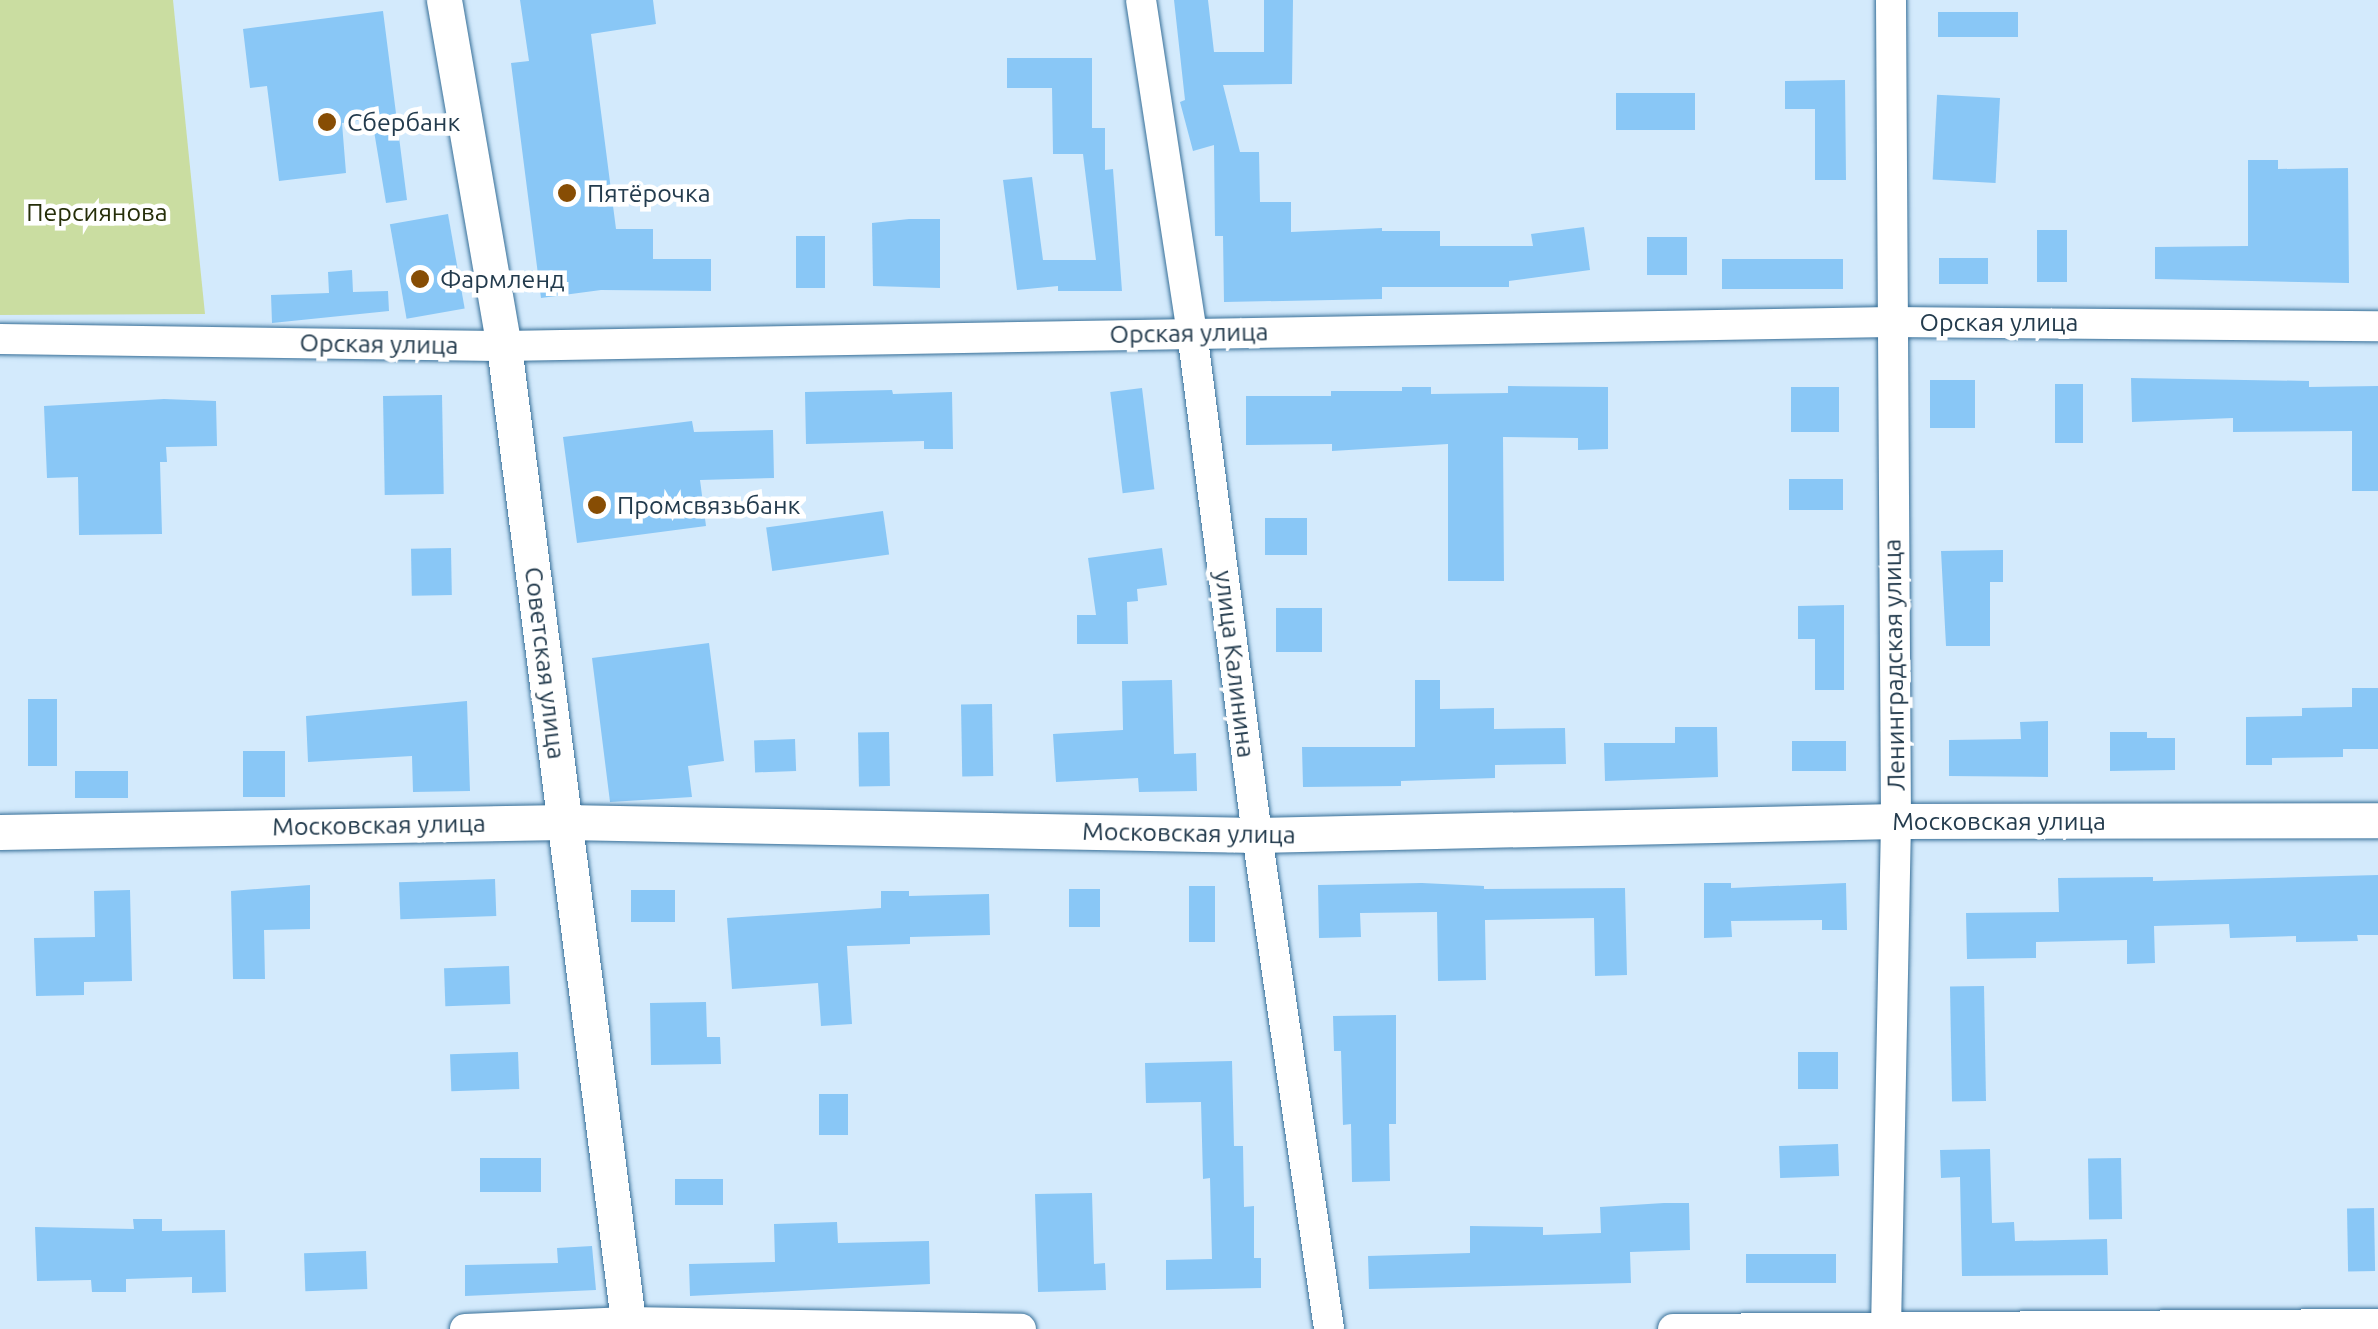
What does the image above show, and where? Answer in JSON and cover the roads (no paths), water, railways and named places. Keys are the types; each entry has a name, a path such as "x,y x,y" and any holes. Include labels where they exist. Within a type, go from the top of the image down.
{"street":[{"name":"Советская улица","path":"444,0 504,346 628,1325"},
{"name":"улица Калинина","path":"1141,0 1192,332 1257,835 1330,1329"},
{"name":"Ленинградская улица","path":"1886,1327 1896,821 1891,0"},
{"name":"Орская улица","path":"0,339 504,346 1891,322 2378,326"},
{"name":"Московская улица","path":"0,832 565,822 1257,835 1896,821 2378,820"},
{"path":"1674,1329 2378,1324"},
{"path":"464,1329 628,1325 1021,1329"}],"place":[{"name":"Сбербанк","path":"327,122"},
{"name":"Пятёрочка","path":"567,193"},
{"name":"Фармленд","path":"420,279"},
{"name":"Промсвязьбанк","path":"597,505"}],"park label":[{"name":"Персиянова","path":"97,212"}]}
